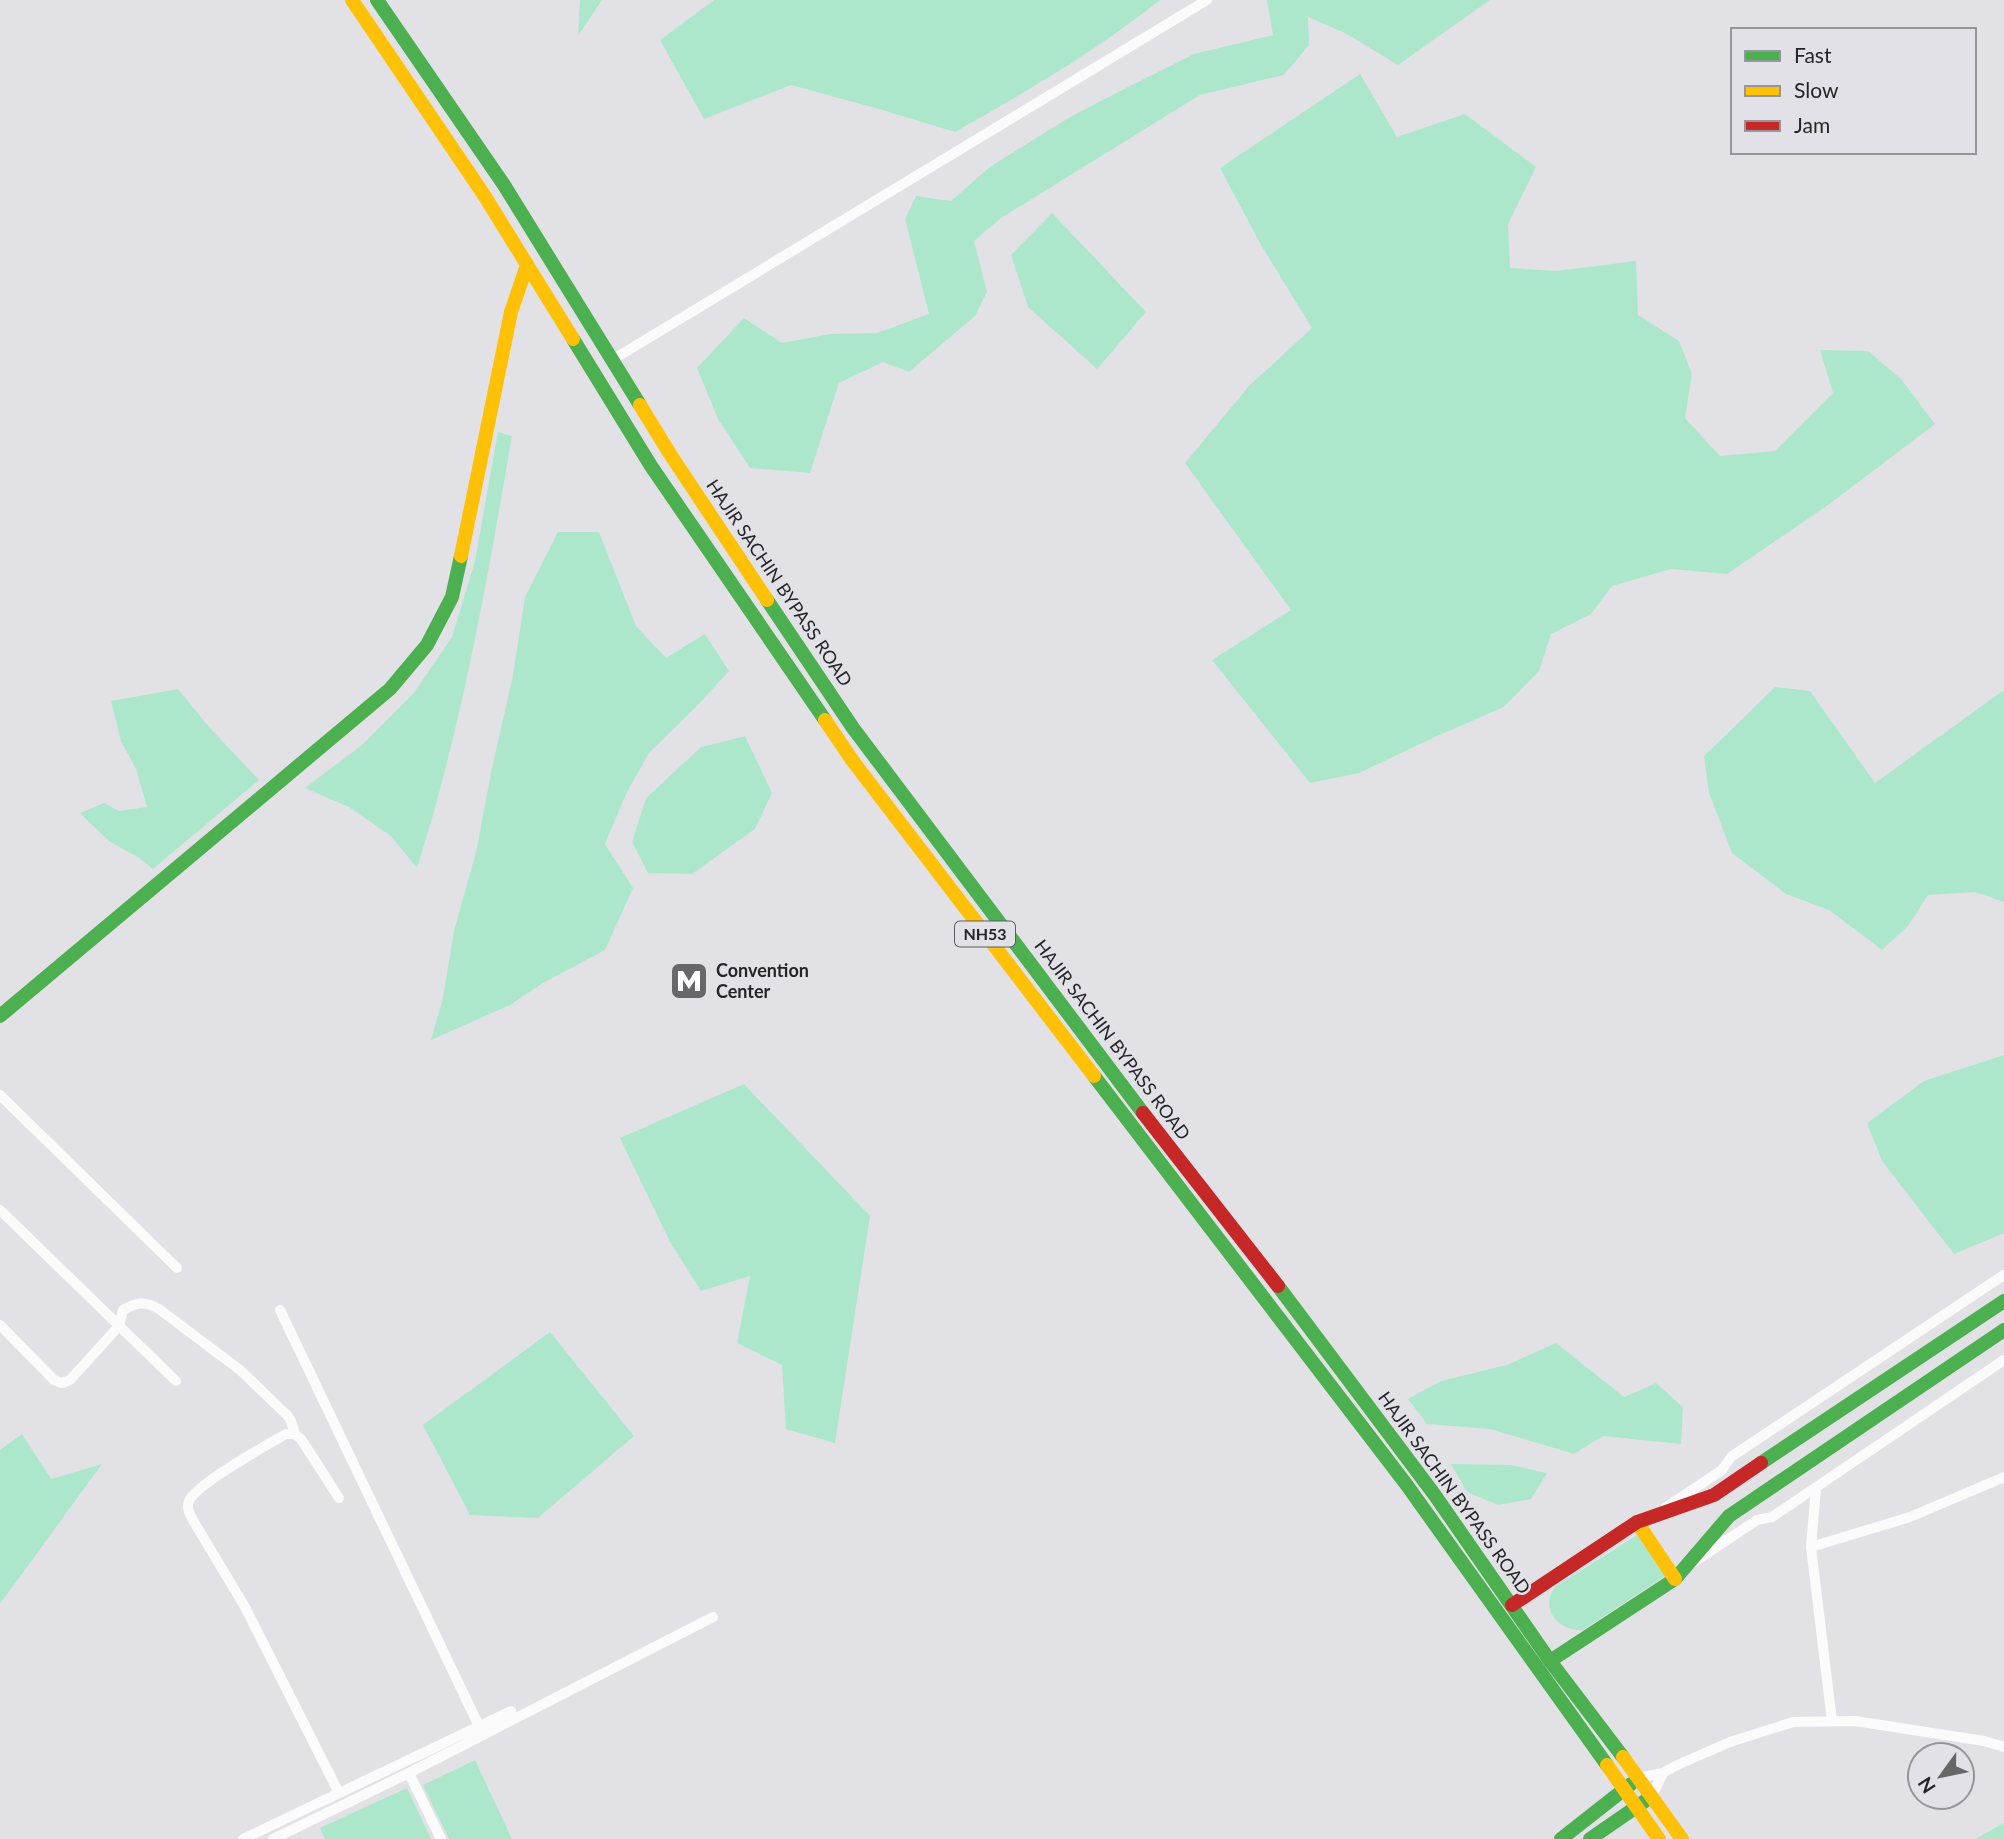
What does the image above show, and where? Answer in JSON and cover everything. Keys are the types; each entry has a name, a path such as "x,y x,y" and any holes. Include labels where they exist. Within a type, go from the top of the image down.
{"main road":[{"name":"NH53","path":"352,0 484,195 651,466 852,760 1406,1484 1659,1839"},
{"name":"HAJIR SACHIN BYPASS ROAD","path":"377,0 504,185 670,454 853,728 1434,1494 1550,1661 1682,1839"},
{"path":"0,1016 390,690 427,645 452,597 511,312 527,265"},
{"path":"1512,1605 1644,1520 1714,1494 2004,1301"},
{"path":"1550,1661 1679,1574 1728,1516 2004,1330"},
{"path":"1644,1520 1679,1574"},
{"path":"1561,1839 1638,1778"},
{"path":"1590,1839 1652,1796"}],"street":[{"path":"612,360 1206,0"},
{"path":"0,1095 177,1268"},
{"path":"0,1210 176,1381"},
{"path":"1644,1520 1722,1470 1731,1457 2004,1275"},
{"path":"0,1325 54,1380 62,1383 71,1380 119,1326 123,1310 141,1301 159,1309 240,1370 287,1415 295,1434 340,1498"},
{"path":"280,1310 479,1726"},
{"path":"1679,1574 1757,1520 1772,1517 2004,1360"},
{"path":"295,1434 286,1434 224,1470 191,1497 188,1504 194,1522 245,1607 339,1793"},
{"path":"1811,1547 1910,1517 2004,1476"},
{"path":"1816,1488 1811,1547 1832,1721"},
{"path":"273,1839 409,1773 713,1617"},
{"path":"243,1839 511,1711"},
{"path":"1638,1778 1663,1773 1730,1742 1793,1722 1868,1723 1984,1741 2004,1747"},
{"path":"409,1773 441,1839"},
{"path":"1652,1796 1663,1773"}],"green space":[{"path":"580,0 602,0 578,36"},
{"path":"714,0 1160,0 1111,37 1060,70 955,132 791,85 704,119 660,40"},
{"path":"1267,0 1490,0 1398,65 1347,34 1308,17 1309,45 1284,75 1200,95 1001,218 974,241 987,292 975,316 909,372 883,362 839,383 810,473 750,468 718,419 697,368 744,318 782,343 830,334 877,333 929,314 905,219 916,196 951,201 991,166 1072,116 1128,87 1194,54 1273,35"},
{"path":"1360,74 1397,137 1465,114 1536,167 1508,224 1510,268 1556,271 1636,261 1638,315 1679,341 1692,374 1685,418 1720,456 1775,451 1833,393 1820,350 1868,351 1901,379 1935,424 1828,505 1727,574 1671,569 1612,586 1591,614 1551,634 1539,671 1504,707 1359,773 1310,783 1212,660 1291,610 1185,463 1249,386 1312,328 1261,245 1220,168"},
{"path":"1052,213 1146,312 1097,369 1028,307 1011,255"},
{"path":"498,432 512,436 493,545 460,708 417,868 391,836 349,807 305,788 362,745 413,694 452,637 475,561"},
{"path":"558,532 599,532 636,626 666,658 705,634 729,671 649,753 626,794 605,844 633,888 605,950 543,983 510,1005 431,1040 443,998 454,931 477,848 513,675 525,597"},
{"path":"1775,687 1810,691 1875,783 2004,690 2004,902 1975,892 1928,895 1908,926 1882,950 1829,910 1786,894 1732,853 1709,793 1704,756"},
{"path":"178,689 209,727 259,780 153,869 138,857 110,842 80,813 104,803 119,811 147,807 136,769 121,741 111,701"},
{"path":"745,736 772,793 755,829 692,874 648,873 632,842 646,798 701,747"},
{"path":"2004,1055 2004,1233 1954,1254 1882,1161 1867,1123 1924,1081"},
{"path":"744,1084 870,1216 835,1443 786,1429 782,1365 737,1343 750,1276 701,1291 670,1242 620,1138"},
{"path":"550,1332 634,1436 538,1518 470,1515 423,1425"},
{"path":"1556,1343 1624,1397 1656,1383 1683,1407 1681,1444 1603,1436 1574,1454 1490,1429 1427,1424 1408,1399 1441,1381 1507,1365"},
{"path":"22,1434 51,1479 102,1464 0,1604 0,1450"},
{"path":"1451,1464 1511,1465 1547,1473 1531,1499 1498,1505 1467,1492"},
{"path":"1637,1535 1665,1576 1583,1630 1574,1630 1559,1623 1554,1618 1549,1603 1555,1587"},
{"path":"475,1760 512,1839 449,1839 423,1785"},
{"path":"407,1788 431,1839 325,1839 320,1828"},
{"path":"2004,1823 2004,1839 1975,1839"}],"traffic: fast":[{"path":"377,0 504,185 640,405"},
{"path":"573,339 651,466 825,720"},
{"path":"0,1016 390,689 427,645 452,597 461,556"},
{"path":"767,600 853,728 1143,1113"},
{"path":"1094,1076 1406,1484 1607,1765"},
{"path":"1278,1286 1434,1494 1550,1661 1623,1757"},
{"path":"1761,1463 2004,1301"},
{"path":"1550,1661 1675,1579 1729,1516 2004,1330"},
{"path":"1561,1839 1631,1784"},
{"path":"1590,1839 1645,1801"}],"traffic: slow":[{"path":"352,0 484,195 573,339"},
{"path":"461,556 511,312 527,265"},
{"path":"640,405 767,600"},
{"path":"825,720 852,760 1094,1076"},
{"path":"1637,1522 1675,1579"},
{"path":"1623,1757 1682,1839"},
{"path":"1607,1765 1659,1839"}],"traffic: jam":[{"path":"1143,1113 1278,1286"},
{"path":"1512,1605 1637,1522 1714,1495 1761,1463"}],"place":[{"name":"Convention Center","path":"689,981"}]}
